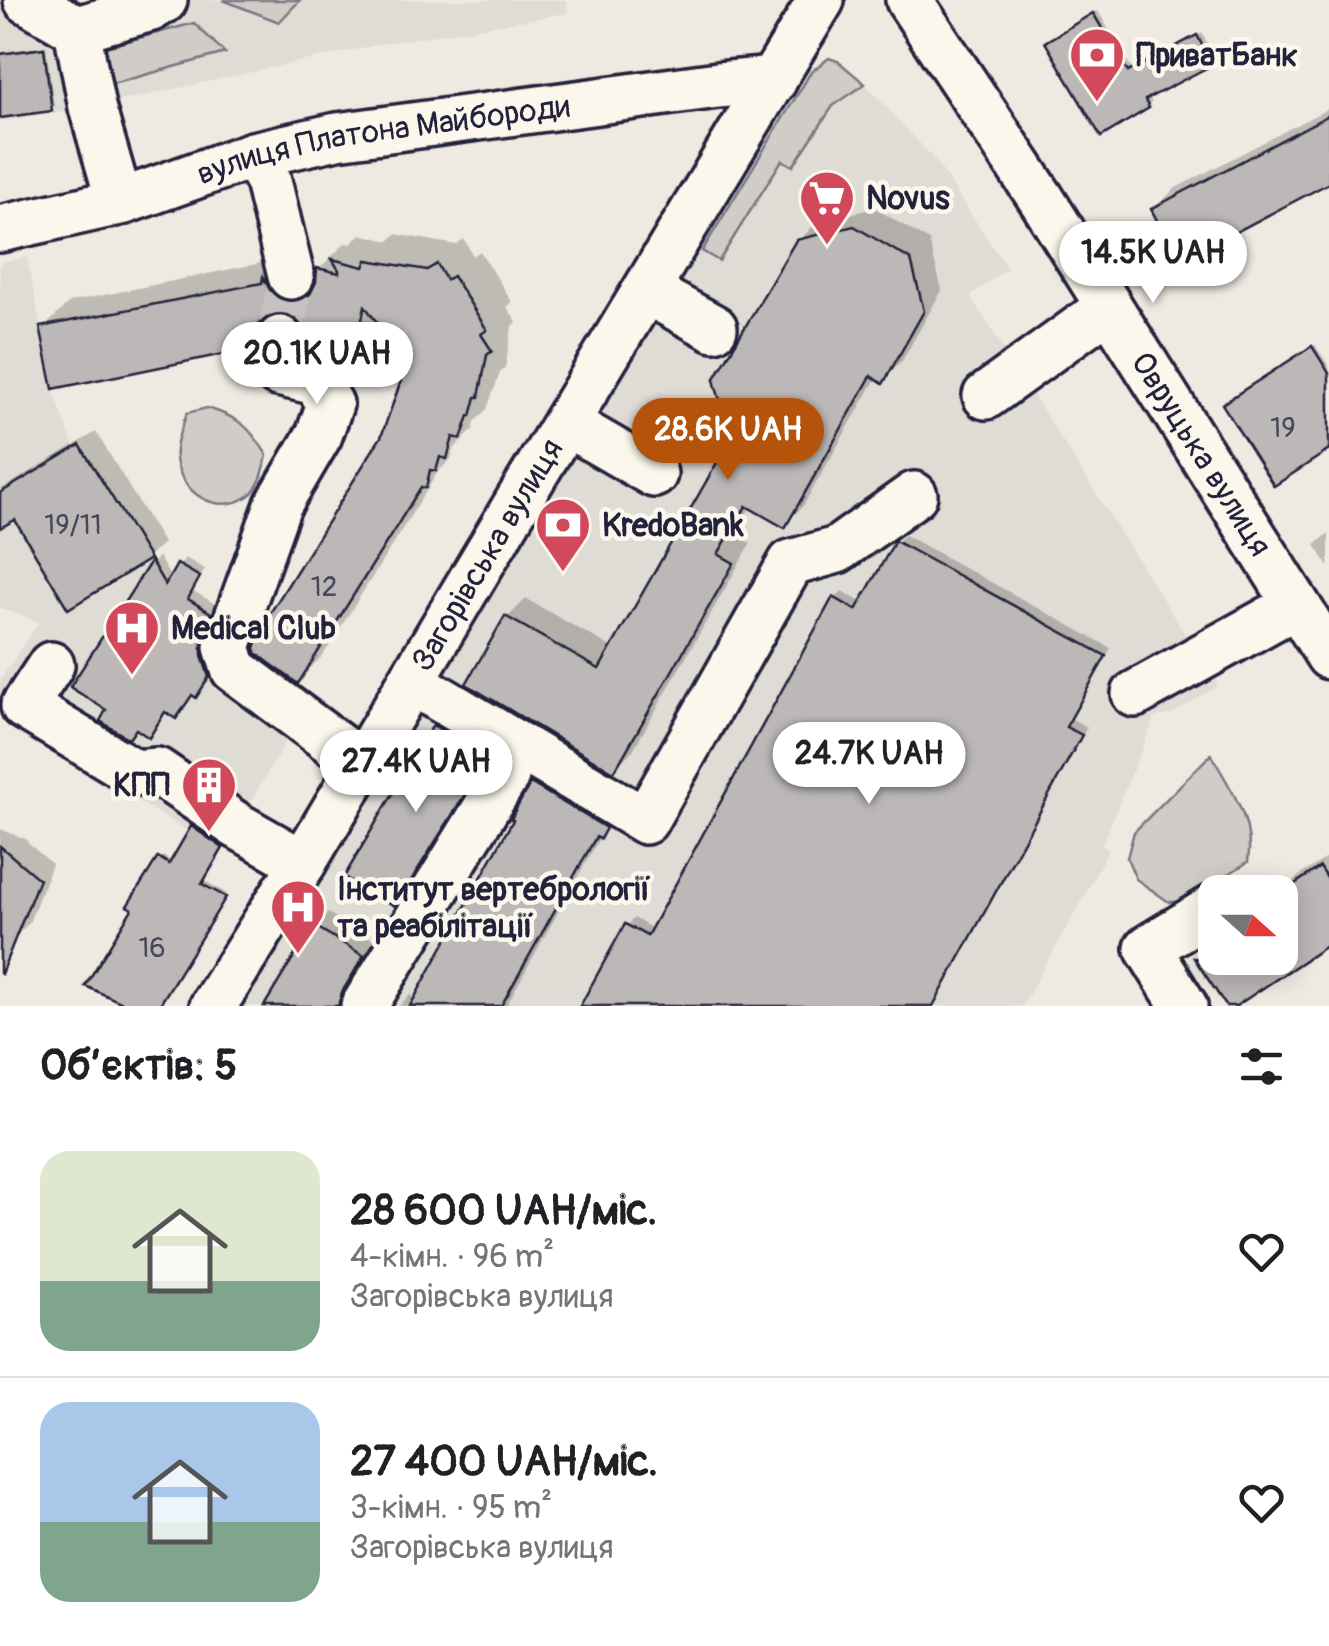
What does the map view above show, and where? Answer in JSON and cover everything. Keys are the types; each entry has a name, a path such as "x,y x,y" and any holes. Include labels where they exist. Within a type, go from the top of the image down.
{"street":[{"path":"27,0 78,29 152,8 164,0"},
{"name":"Загорівська вулиця","path":"212,1006 304,863 822,0"},
{"name":"Овруцька вулиця","path":"909,0 1042,200 1329,656"},
{"path":"78,29 92,107 116,190 124,201"},
{"name":"вулиця Платона Майбороди","path":"0,229 124,201 253,155 353,134 718,84 774,80"},
{"path":"253,155 268,181 291,276"},
{"path":"646,290 714,328"},
{"path":"986,396 1110,307"},
{"path":"280,339 278,372 318,382 330,404 319,435 278,505 226,648 234,670 362,764"},
{"path":"566,423 654,474"},
{"path":"412,682 514,763 645,821 791,563 837,550 914,495"},
{"path":"1135,694 1296,605"},
{"path":"51,665 24,706 136,773 157,771 236,825 304,863"},
{"path":"364,1006 514,763"},
{"path":"1184,1006 1148,948 1198,917"}],"shaded area":[{"path":"0,0 566,0 568,13 381,44 92,107 0,121"},
{"path":"223,0 300,0 279,22"},
{"path":"194,23 225,53 112,84 99,73 98,56 106,47"},
{"path":"829,58 865,84 833,106 793,166 782,160 719,261 702,251 811,72"},
{"path":"799,61 865,84 934,159 1007,268 970,296 1218,686 1171,715 1155,717 1102,844 1108,850 1022,1006 223,1006"},
{"path":"27,257 53,389 74,447 80,445 133,531 156,576 174,627 210,646 294,728 220,853 0,720 0,680 39,622 0,608 0,263"},
{"path":"207,408 243,424 267,455 256,489 235,502 224,504 202,498 192,491 179,471 176,447 187,413"},
{"path":"1211,754 1244,819 1248,862 1227,875 1198,875 1198,892 1182,902 1169,902 1136,879 1127,858 1134,832"}],"building":[{"path":"1093,13 1128,72 1197,35 1212,65 1145,100 1149,108 1101,137 1045,42"},
{"path":"44,48 52,111 0,118 0,54"},
{"path":"1329,115 1329,183 1179,262 1151,209"},
{"path":"854,226 911,260 924,311 883,384 871,376 785,528 746,506 718,554 734,563 614,772 466,684 505,616 599,669 731,438 714,380 796,240"},
{"path":"332,259 364,267 367,260 427,270 437,264 446,280 453,276 487,330 481,334 492,351 487,355 479,397 461,439 453,437 447,459 440,457 436,471 430,470 426,488 421,487 298,684 256,653 262,626 381,437 407,364 365,306 357,341 341,337 339,344 325,340 322,354 306,350 303,326 294,317 281,313 267,316 259,324 253,348 53,389 40,327 262,283 263,277 273,295 296,302 310,294 317,268 339,273"},
{"path":"1312,346 1329,373 1329,450 1274,486 1222,404"},
{"path":"80,445 150,559 68,609 15,520 0,528 0,493"},
{"path":"895,541 1106,656 1066,727 1082,735 933,1006 580,1006 625,924 647,936 833,597 856,610"},
{"path":"151,561 165,585 177,564 200,577 188,599 211,613 202,639 209,677 176,719 165,712 149,738 136,729 129,739 100,721 106,710 70,687"},
{"path":"433,725 488,758 395,906 344,877"},
{"path":"530,783 606,828 600,839 596,837 501,1006 410,1006 513,820"},
{"path":"191,826 223,848 202,884 226,897 159,1006 129,1006 85,986 158,857 169,864"},
{"path":"0,846 39,879 1,974 0,973"},
{"path":"1320,867 1329,881 1329,944 1298,965 1298,882"},
{"path":"313,925 364,956 338,1006 264,1006"},
{"path":"1205,975 1282,975 1236,1006 1226,1006"}],"tunnel":[{"path":"280,339 291,276"}],"place":[{"name":"ПриватБанк","path":"1097,104"},
{"name":"Novus","path":"827,247"},
{"name":"KredoBank","path":"563,574"},
{"name":"Medical Club","path":"132,677"},
{"name":"КПП","path":"209,834"},
{"name":"Інститут вертебрології та реабілітації","path":"298,956"}]}
